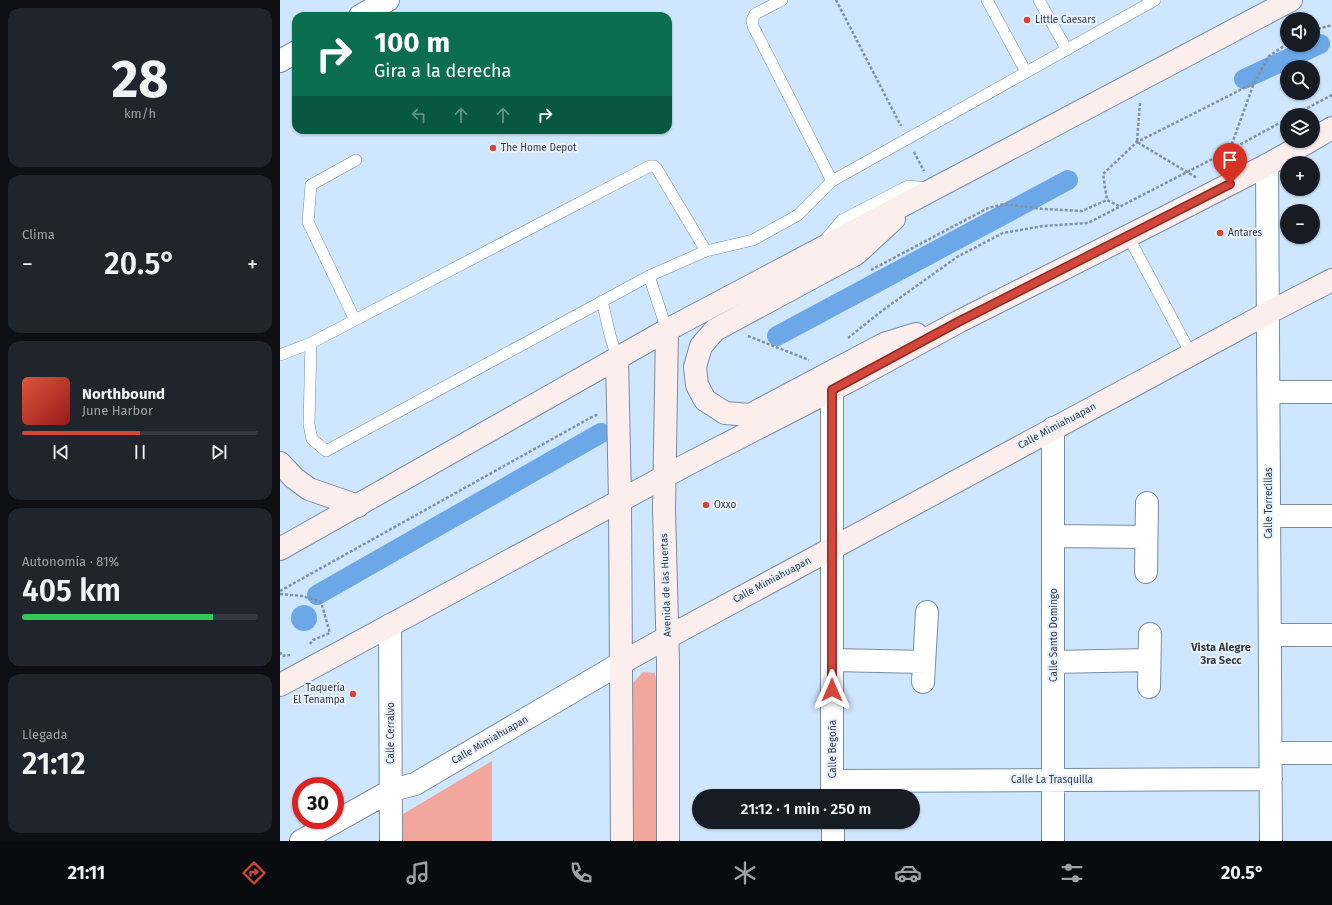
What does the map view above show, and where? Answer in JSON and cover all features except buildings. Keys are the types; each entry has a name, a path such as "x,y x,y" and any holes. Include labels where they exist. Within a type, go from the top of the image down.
{"main road":[{"path":"280,549 667,330 1291,0"},
{"path":"1320,135 1332,128"},
{"path":"280,685 664,477 832,390 958,322 1267,165 1297,148"},
{"path":"925,193 856,254 715,330 701,346 694,367 697,385 705,400 725,413 750,415 884,344 958,322"},
{"name":"Calle Mimiahuapan","path":"621,663 1053,428 1332,280"},
{"name":"Avenida de las Huertas","path":"667,330 664,477 668,637 668,841"},
{"path":"617,358 620,501 622,841"},
{"path":"280,463 294,478 309,489 358,506"}],"street":[{"path":"367,12 388,0"},
{"path":"280,61 292,54"},
{"name":"Calle Torrecillas","path":"1267,165 1271,841"},
{"name":"Calle Begoña","path":"832,390 832,789"},
{"path":"1269,392 1332,392"},
{"name":"Calle Santo Domingo","path":"1053,428 1053,841"},
{"path":"1146,572 1147,503"},
{"path":"1269,516 1332,516"},
{"path":"1054,536 1146,537"},
{"path":"833,660 924,672 927,612"},
{"name":"Calle Cerralvo","path":"390,625 392,790 391,841"},
{"path":"1150,634 1150,687"},
{"path":"1270,635 1332,635"},
{"path":"1054,662 1149,660"},
{"name":"Calle Mimiahuapan","path":"301,841 392,790 415,784 621,663"},
{"path":"1271,753 1332,753"},
{"name":"Calle La Trasquilla","path":"832,789 1053,780 1271,779"},
{"path":"832,829 833,841"}],"lane":[{"path":"782,0 755,14 752,20 753,26 832,181"},
{"path":"987,0 1026,72"},
{"path":"1040,0 1066,50"},
{"path":"311,343 309,424 312,439 326,451 649,276 706,251 753,240 798,215 832,181 1155,0"},
{"path":"355,320 308,222 311,185 356,160"},
{"path":"280,355 311,343 650,166 654,166 657,169 706,251"},
{"path":"1128,236 1191,354"},
{"path":"649,276 667,330"},
{"path":"602,301 617,358"}],"path":[{"path":"836,0 907,138 925,193"},
{"path":"1320,28 1332,25"},
{"path":"1230,150 1255,82 1269,56 1280,49"},
{"path":"1137,142 1142,78"},
{"path":"1107,200 1103,174 1137,142 1255,82"},
{"path":"1307,108 1332,95"},
{"path":"842,342 883,310 957,257 1004,233 1043,226 1088,223 1280,123"},
{"path":"1137,142 1218,190"},
{"path":"1107,200 1119,206"},
{"path":"870,271 988,208 1004,204 1043,209 1082,211 1107,200"},
{"path":"758,339 814,362"},
{"path":"280,592 590,418 618,408"},
{"path":"280,592 302,596 321,602 330,633 313,640"}],"shaded area":[{"path":"643,672 655,673 660,713 660,841 632,841 633,683"},
{"path":"492,761 492,841 398,841 398,817"}],"water":[{"path":"304,605 313,609 317,618 313,627 304,631 295,627 291,618 295,609"}],"waterway":[{"path":"1244,79 1303,52"},
{"path":"777,336 1068,180"},
{"path":"317,595 601,433"}],"place":[{"name":"Little Caesars","path":"1027,20"},
{"name":"The Home Depot","path":"493,148"},
{"name":"Antares","path":"1220,233"},
{"name":"Oxxo","path":"706,505"},
{"name":"Taquería El Tenampa","path":"353,694"}],"district":[{"name":"Vista Alegre 3ra Secc","path":"1221,653"}],"route":[{"path":"832,690 832,390 958,322 1230,184"}]}
